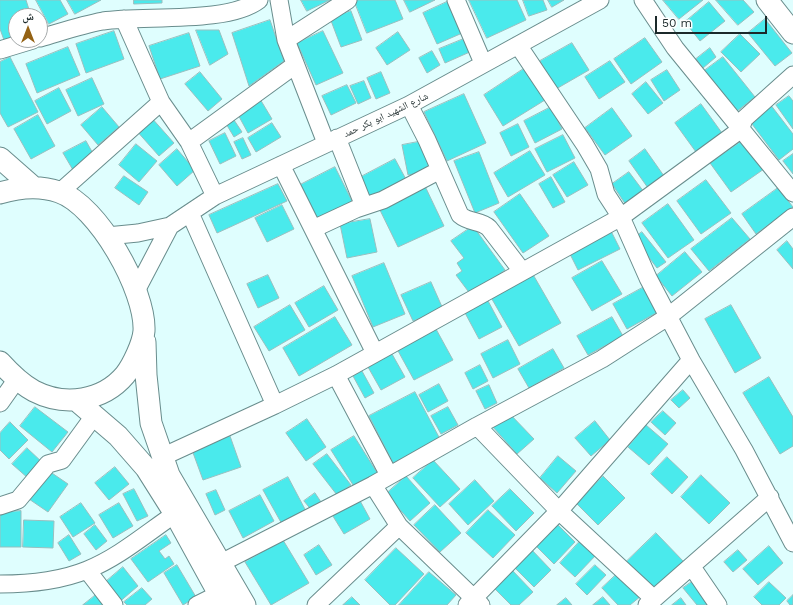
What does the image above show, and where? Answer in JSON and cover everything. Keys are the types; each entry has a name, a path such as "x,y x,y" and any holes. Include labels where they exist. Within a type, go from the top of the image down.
{"main road":[{"path":"767,0 793,33"},
{"path":"0,158 33,186"},
{"path":"0,193 16,188 33,186 60,192 92,217 123,260 137,290 144,332 150,416 162,456 169,475 245,605"},
{"path":"0,362 17,379 34,391 54,398 76,400 99,395 118,383 131,367 144,332"},
{"path":"76,400 127,445 146,468 175,514 222,599"}],"street":[{"path":"48,36 103,21 198,16 228,6 250,7 260,0"},
{"path":"279,0 286,40 295,66 364,206"},
{"path":"286,40 348,0"},
{"path":"456,0 483,63"},
{"name":"شارع الشهيد ابو بكر حمد","path":"107,236 138,233 170,226 215,196 331,140 409,105 600,0"},
{"path":"643,0 675,48 740,130 793,193"},
{"path":"124,20 161,102 189,142 215,196"},
{"path":"518,45 585,145 599,169 606,194 621,217 648,278 692,360 770,497 793,543"},
{"path":"189,142 295,66"},
{"path":"162,456 336,376 621,217 740,130 744,119 793,74"},
{"path":"60,192 161,102"},
{"path":"409,105 460,215 465,220 485,224 522,271"},
{"path":"281,165 375,353"},
{"path":"313,229 364,206 383,200 440,170"},
{"path":"190,213 275,405"},
{"path":"221,563 373,485 477,426 602,359 669,316 793,217"},
{"name":"شارع الشهيد ابو بكر حمد","path":"137,290 170,226"},
{"path":"373,485 399,526 474,603 559,511 692,360"},
{"path":"336,376 389,475"},
{"path":"0,402 17,379"},
{"path":"0,506 18,500 48,464 62,460 94,416"},
{"path":"477,426 559,511 651,602 770,497"},
{"path":"0,584 47,582 87,570 107,560 175,514"},
{"path":"316,605 399,526"},
{"path":"692,567 718,605"},
{"path":"87,570 114,605"},
{"path":"197,605 222,599"}],"building":[{"path":"0,0 26,0 28,8 8,8 8,39 4,40 0,29"},
{"path":"36,0 60,0 68,14 49,24 48,8 40,8"},
{"path":"67,0 101,0 75,14"},
{"path":"134,0 162,0 162,3 134,4"},
{"path":"301,0 330,0 307,11"},
{"path":"354,0 395,0 403,19 367,33"},
{"path":"404,0 435,0 410,12"},
{"path":"451,0 467,31 437,44 423,13"},
{"path":"469,0 517,0 526,20 487,38"},
{"path":"523,0 543,0 547,10 529,16"},
{"path":"548,0 564,0 552,7"},
{"path":"663,0 703,0 679,19"},
{"path":"716,0 743,0 754,12 738,25"},
{"path":"709,2 725,21 700,41 685,22"},
{"path":"351,11 362,40 341,47 330,18"},
{"path":"765,19 792,53 775,66 748,33"},
{"path":"270,20 284,61 249,86 232,33"},
{"path":"196,30 219,30 228,54 210,65"},
{"path":"114,31 124,59 86,73 76,44"},
{"path":"323,31 343,73 316,85 297,43"},
{"path":"398,32 410,50 387,65 376,48"},
{"path":"189,33 200,66 160,79 149,46"},
{"path":"740,34 760,54 741,72 721,52"},
{"path":"466,38 472,51 445,63 439,49"},
{"path":"645,38 662,62 631,84 614,59"},
{"path":"572,43 589,70 556,89 540,61"},
{"path":"68,47 80,75 37,93 26,64"},
{"path":"710,48 716,57 703,68 696,59"},
{"path":"432,51 440,65 427,73 419,58"},
{"path":"10,57 38,112 8,127 0,113 0,62"},
{"path":"723,57 755,97 736,112 704,71"},
{"path":"610,61 625,82 599,99 585,77"},
{"path":"525,68 545,100 503,126 484,95"},
{"path":"667,70 680,90 664,101 651,80"},
{"path":"200,72 222,99 208,111 185,84"},
{"path":"381,72 390,93 376,99 367,78"},
{"path":"92,78 104,104 78,116 66,90"},
{"path":"364,81 371,98 358,104 350,86"},
{"path":"646,82 663,103 648,114 632,94"},
{"path":"347,85 356,103 331,115 322,96"},
{"path":"59,88 71,111 47,124 35,101"},
{"path":"464,94 486,143 447,161 424,112"},
{"path":"789,96 793,101 793,129 776,105"},
{"path":"260,99 272,119 248,133 236,111"},
{"path":"701,104 722,133 696,152 675,123"},
{"path":"770,104 793,134 793,149 779,160 749,120"},
{"path":"102,107 119,127 98,145 81,125"},
{"path":"551,107 562,129 535,143 524,121"},
{"path":"612,108 632,136 605,155 585,128"},
{"path":"38,115 55,146 31,159 14,129"},
{"path":"150,116 174,143 159,156 135,129"},
{"path":"232,117 242,132 234,137 225,122"},
{"path":"272,123 281,137 256,152 248,138"},
{"path":"518,124 529,147 511,156 500,133"},
{"path":"225,133 236,156 220,164 209,141"},
{"path":"563,135 575,158 547,172 535,149"},
{"path":"243,138 251,155 242,159 234,142"},
{"path":"743,140 764,169 731,192 710,163"},
{"path":"86,141 95,157 73,170 63,153"},
{"path":"423,141 430,171 408,175 402,145"},
{"path":"136,144 157,161 139,182 119,165"},
{"path":"177,149 195,170 177,186 159,165"},
{"path":"645,149 664,176 648,188 629,161"},
{"path":"530,151 545,175 508,197 494,173"},
{"path":"479,152 499,203 475,213 454,161"},
{"path":"793,154 793,174 783,161"},
{"path":"395,159 408,183 369,203 357,179"},
{"path":"574,162 588,185 567,197 553,175"},
{"path":"335,167 353,203 318,221 300,185"},
{"path":"629,172 644,192 626,205 612,184"},
{"path":"124,176 148,192 139,205 115,188"},
{"path":"551,177 565,202 553,208 539,184"},
{"path":"706,180 731,213 701,234 677,201"},
{"path":"278,184 287,201 217,233 209,215"},
{"path":"424,184 444,226 398,247 378,206"},
{"path":"778,188 793,207 756,234 742,214"},
{"path":"520,194 549,236 523,253 494,212"},
{"path":"668,204 694,240 668,258 642,223"},
{"path":"282,205 294,229 267,242 255,218"},
{"path":"732,218 750,239 709,271 691,249"},
{"path":"370,219 377,252 347,258 340,224"},
{"path":"473,226 505,270 471,295 456,275 462,271 457,263 464,258 451,241"},
{"path":"609,227 620,249 578,270 567,248"},
{"path":"642,232 666,262 657,268 634,238"},
{"path":"787,241 793,249 793,269 777,250"},
{"path":"685,252 702,272 672,296 656,276"},
{"path":"602,261 622,294 592,311 572,278"},
{"path":"384,263 405,314 373,327 352,276"},
{"path":"531,271 561,323 519,346 489,294"},
{"path":"268,275 279,298 258,308 247,284"},
{"path":"431,282 443,309 413,321 401,295"},
{"path":"324,286 338,310 309,327 295,303"},
{"path":"644,287 658,312 627,329 613,304"},
{"path":"487,299 502,327 479,339 464,311"},
{"path":"290,305 305,330 269,351 254,327"},
{"path":"731,305 761,358 735,373 705,319"},
{"path":"335,317 352,345 299,376 283,348"},
{"path":"612,317 623,336 588,355 577,336"},
{"path":"436,329 453,360 414,380 397,349"},
{"path":"508,340 520,364 493,378 481,354"},
{"path":"553,349 564,368 529,388 518,369"},
{"path":"392,354 405,377 381,390 368,367"},
{"path":"480,365 488,381 473,389 465,373"},
{"path":"362,371 374,393 365,398 353,376"},
{"path":"769,377 793,417 793,446 780,454 743,393"},
{"path":"439,384 448,401 428,412 419,395"},
{"path":"489,385 497,403 485,409 476,391"},
{"path":"683,390 690,398 679,408 671,400"},
{"path":"415,392 440,439 393,463 369,416"},
{"path":"35,407 68,432 52,452 20,426"},
{"path":"448,407 458,425 441,434 431,416"},
{"path":"663,411 676,423 665,435 651,422"},
{"path":"508,412 534,439 517,454 492,426"},
{"path":"307,419 326,447 306,461 286,433"},
{"path":"595,421 610,440 591,456 575,438"},
{"path":"10,422 28,440 9,459 0,450 0,433"},
{"path":"646,425 668,444 649,465 628,447"},
{"path":"230,436 241,467 203,480 192,450"},
{"path":"354,436 378,474 355,488 331,450"},
{"path":"27,448 44,464 29,479 12,464"},
{"path":"327,454 351,485 337,495 313,464"},
{"path":"558,456 576,471 557,493 540,478"},
{"path":"667,457 688,477 672,494 651,474"},
{"path":"433,460 460,489 440,507 413,478"},
{"path":"115,467 129,484 109,500 95,483"},
{"path":"46,469 68,484 48,512 26,497"},
{"path":"701,475 730,503 709,524 681,497"},
{"path":"406,476 430,503 410,521 386,494"},
{"path":"603,476 625,498 598,525 576,503"},
{"path":"288,477 307,513 283,526 263,490"},
{"path":"475,480 494,501 468,525 449,504"},
{"path":"134,489 148,516 137,521 123,494"},
{"path":"510,489 534,513 516,531 492,506"},
{"path":"216,490 225,510 215,515 206,494"},
{"path":"315,493 323,505 313,512 304,501"},
{"path":"260,495 274,521 243,538 229,511"},
{"path":"358,497 370,519 344,534 331,513"},
{"path":"81,503 95,523 73,537 60,517"},
{"path":"119,503 133,526 113,538 99,515"},
{"path":"435,505 461,533 440,552 414,525"},
{"path":"488,510 515,535 493,558 466,533"},
{"path":"21,511 21,547 0,547 0,512"},
{"path":"24,520 54,521 53,548 23,547"},
{"path":"555,522 575,542 554,564 534,544"},
{"path":"95,525 107,541 96,550 84,534"},
{"path":"656,533 684,562 654,592 625,563"},
{"path":"69,535 81,554 69,561 58,543"},
{"path":"166,535 171,543 159,551 165,559 169,556 174,564 148,582 131,559"},
{"path":"283,540 309,583 271,605 245,562"},
{"path":"581,540 597,554 575,577 560,563"},
{"path":"319,545 332,565 316,575 304,555"},
{"path":"769,546 783,563 758,585 743,569"},
{"path":"396,548 424,574 395,605 390,605 365,580"},
{"path":"530,548 551,570 534,587 512,565"},
{"path":"738,550 747,560 733,572 724,562"},
{"path":"177,565 196,597 183,605 164,573"},
{"path":"595,565 606,575 587,595 576,584"},
{"path":"123,567 138,586 117,604 102,585"},
{"path":"511,569 533,592 519,605 511,605 492,586"},
{"path":"429,572 456,595 447,605 399,605"},
{"path":"619,572 641,596 630,605 618,605 602,588"},
{"path":"693,581 710,602 707,605 697,605 683,588"},
{"path":"769,582 786,598 779,605 762,605 754,597"},
{"path":"142,588 152,599 145,605 127,605 124,602"},
{"path":"97,594 105,605 83,605"},
{"path":"793,595 793,605 790,605 787,601"},
{"path":"352,597 360,605 343,605"},
{"path":"603,597 610,605 593,605"},
{"path":"566,598 572,605 557,605"},
{"path":"681,598 686,605 672,605"}]}
